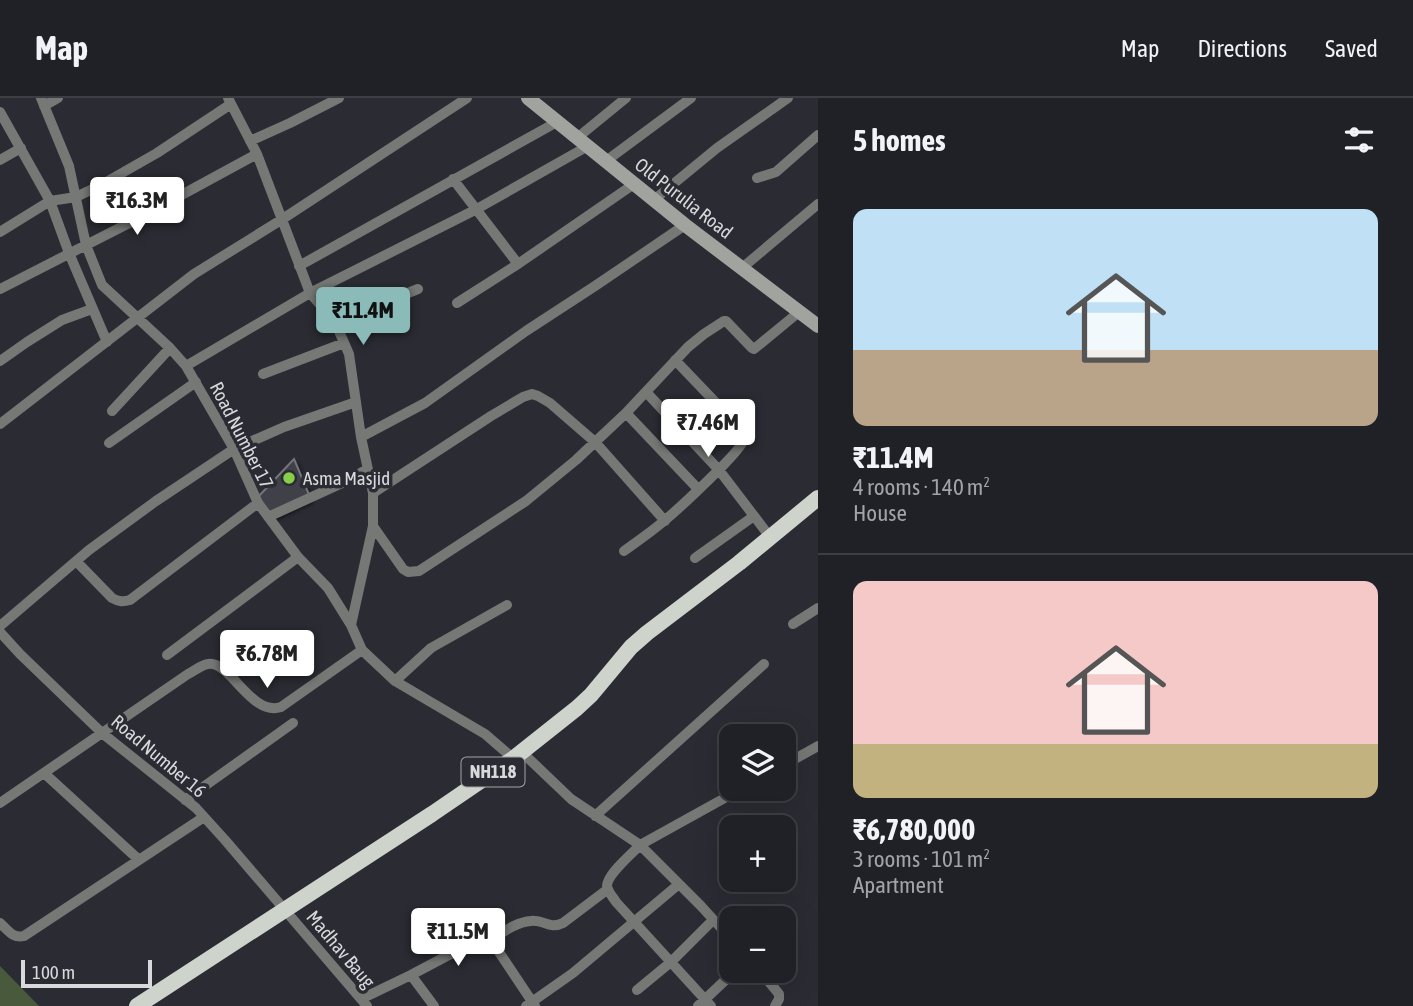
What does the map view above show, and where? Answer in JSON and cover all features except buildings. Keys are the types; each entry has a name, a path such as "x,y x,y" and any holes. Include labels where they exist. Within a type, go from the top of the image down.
{"highway":[{"name":"NH118","path":"520,759 591,695 623,655 647,633 770,537 817,507"},
{"name":"NH118","path":"137,1006 520,759 583,712 631,656 647,642 817,507"},
{"name":"NH118","path":"151,1006 287,911"}],"main road":[{"name":"Old Purulia Road","path":"536,100 557,122 685,225 817,325"}],"street":[{"path":"43,102 58,98"},
{"path":"250,141 339,98"},
{"path":"0,424 194,274 467,98"},
{"path":"186,366 310,293 475,210 582,142 626,98"},
{"path":"606,161 691,98"},
{"path":"655,200 717,148 788,98"},
{"path":"0,232 50,201 76,197 101,185 157,153 230,101 257,154 310,293 335,322 349,354 361,437 373,493 373,526 351,625"},
{"name":"Road Number 17","path":"43,102 69,166 86,244 102,285 186,366 234,449 258,503 298,557 328,588 351,625 362,650 395,681 485,734 570,799 640,845 719,926"},
{"path":"0,112 50,201 107,342"},
{"path":"299,266 557,122"},
{"path":"757,178 776,172 818,135"},
{"path":"0,160 20,148"},
{"path":"0,289 257,154"},
{"path":"453,179 517,264"},
{"path":"457,303 634,184"},
{"path":"742,268 818,204"},
{"path":"361,437 425,403 526,331 685,225"},
{"path":"335,322 418,289"},
{"path":"0,361 62,320 92,309"},
{"path":"373,526 403,569 408,572 419,571 526,501 626,413 704,334 723,321 754,349 799,313"},
{"path":"263,374 344,343"},
{"path":"112,411 170,348"},
{"path":"624,551 665,521 719,470 741,446 744,436 741,429 676,360"},
{"path":"109,443 196,382"},
{"path":"646,392 719,470 770,537"},
{"path":"373,493 491,416 532,394 550,403 595,442 665,521"},
{"path":"0,626 89,550 234,449 284,427 356,402"},
{"path":"626,413 698,489"},
{"path":"268,517 368,469"},
{"path":"76,561 113,598 124,602 258,503"},
{"path":"695,558 754,516"},
{"path":"167,655 298,557"},
{"path":"395,681 431,648 507,606"},
{"path":"793,624 818,608"},
{"name":"Road Number 16","path":"0,632 102,733 204,817 287,911"},
{"path":"0,803 188,674 207,664 221,668 259,704 275,709 362,650"},
{"path":"595,816 764,664"},
{"path":"185,800 293,723"},
{"path":"796,758 818,746"},
{"path":"44,773 138,859"},
{"path":"719,801 640,845 611,875 607,884 616,902 705,1004 724,983"},
{"path":"0,923 13,935 24,936 204,817"},
{"path":"490,940 531,1005 636,922 679,884"},
{"path":"364,1002 477,940 490,940 520,923 538,920 557,926 564,923 608,889"},
{"name":"Madhav Baug","path":"287,911 364,1002"},
{"path":"636,990 671,962 713,920"},
{"path":"411,975 434,1006"},
{"path":"770,983 779,995 775,1006"}],"green space":[{"path":"0,966 39,1006 0,1006"}],"place":[{"name":"Asma Masjid","path":"289,478"}]}
